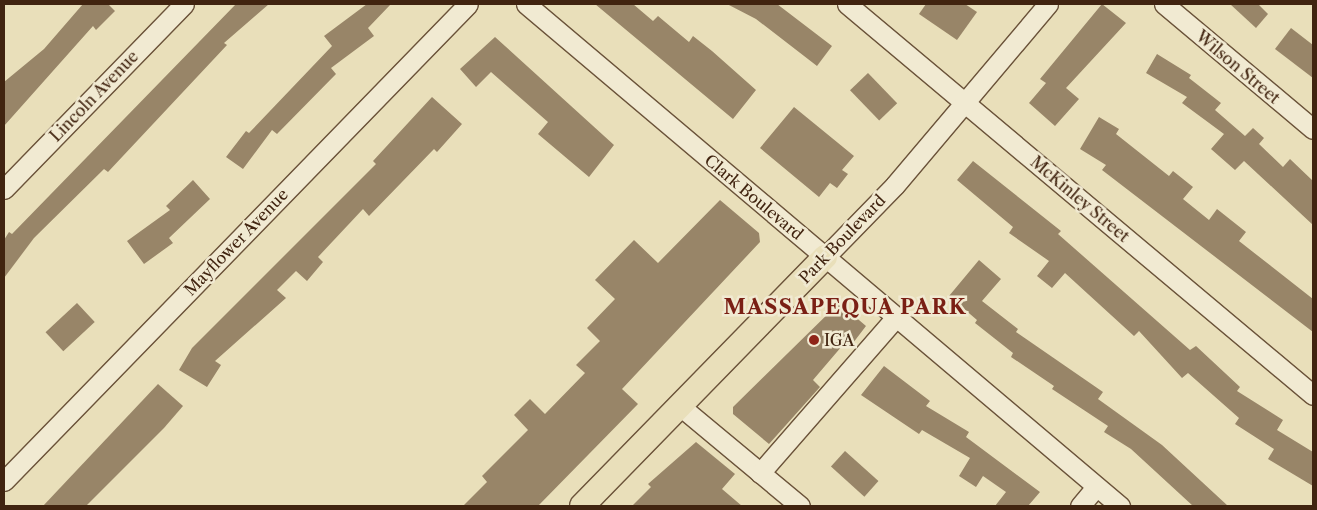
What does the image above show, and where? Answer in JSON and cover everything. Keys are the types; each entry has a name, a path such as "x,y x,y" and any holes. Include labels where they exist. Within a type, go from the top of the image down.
{"main road":[{"name":"Park Boulevard","path":"582,506 826,257"}],"street":[{"name":"Lincoln Avenue","path":"4,189 184,4"},
{"name":"Mayflower Avenue","path":"4,481 468,4"},
{"name":"Clark Boulevard","path":"526,4 1120,506"},
{"name":"McKinley Street","path":"847,4 1313,395"},
{"name":"Park Boulevard","path":"826,257 965,102 1048,4"},
{"name":"Wilson Street","path":"1164,4 1313,129"},
{"path":"760,473 896,317"},
{"path":"680,406 800,506"},
{"path":"1080,506 1096,487"}],"building":[{"path":"83,4 108,4 115,11 96,30 93,26 4,126 4,82 44,49"},
{"path":"236,4 269,4 224,43 227,45 108,172 104,169 34,238 4,278 4,240 9,232 12,234"},
{"path":"367,4 391,4 368,28 374,36 331,68 336,74 277,134 272,130 243,169 226,157 246,131 249,133 332,46 324,36"},
{"path":"595,4 633,4 653,21 658,16 689,42 693,36 756,90 733,119"},
{"path":"727,4 777,4 832,46 817,66 756,19"},
{"path":"926,4 965,4 977,12 957,40 919,14"},
{"path":"1102,4 1126,23 1066,88 1079,99 1055,126 1029,103 1046,83 1040,79"},
{"path":"1230,4 1258,4 1268,14 1256,28"},
{"path":"1291,28 1313,45 1313,78 1275,49"},
{"path":"495,37 614,145 589,177 538,134 548,122 491,72 476,87 460,69"},
{"path":"1157,54 1191,75 1189,78 1221,103 1215,110 1245,136 1253,128 1264,138 1259,144 1283,167 1290,159 1313,181 1313,225 1244,161 1235,170 1211,149 1224,134 1182,103 1187,97 1146,73"},
{"path":"868,73 897,103 879,121 850,90"},
{"path":"432,97 462,124 437,152 434,149 369,216 363,209 318,257 323,262 307,281 296,271 277,290 286,298 215,361 221,365 207,387 179,370 192,348 376,164 373,161"},
{"path":"794,107 854,156 842,170 848,174 837,188 830,183 819,197 760,148"},
{"path":"1099,117 1119,129 1116,134 1169,176 1173,171 1193,187 1183,199 1209,220 1217,209 1246,232 1239,241 1313,299 1313,332 1102,170 1106,165 1080,149"},
{"path":"973,161 1061,231 1058,234 1190,350 1196,346 1240,387 1237,391 1283,420 1277,430 1313,452 1313,486 1268,459 1274,449 1235,424 1239,418 1188,373 1182,378 1139,331 1134,336 1065,273 1052,288 1037,276 1049,261 1009,233 1013,227 957,180"},
{"path":"193,180 210,199 169,238 173,243 144,264 127,241 170,210 166,206"},
{"path":"720,200 759,233 760,242 622,389 638,404 538,506 463,506 487,482 482,476 528,430 514,415 530,399 545,414 585,373 576,365 600,341 587,328 615,299 595,280 634,240 658,263"},
{"path":"979,260 1001,279 982,301 1018,329 1016,332 1103,392 1098,399 1162,445 1228,506 1193,506 1131,449 1104,432 1108,426 1052,389 1054,386 1011,357 1013,353 975,323 977,320 949,296"},
{"path":"77,303 95,322 63,351 46,332"},
{"path":"839,303 866,326 853,343 848,339 813,380 820,387 769,444 733,414 733,407"},
{"path":"884,366 930,401 926,406 969,432 966,437 1040,492 1028,506 995,506 1006,492 983,476 976,487 959,476 970,458 922,430 919,434 861,395"},
{"path":"158,384 183,406 164,428 86,506 43,506"},
{"path":"696,442 735,474 722,489 742,506 632,506 651,487 648,484"},
{"path":"845,451 878,481 864,497 831,467"}],"place":[{"name":"IGA","path":"814,340"}],"district":[{"name":"MASSAPEQUA PARK","path":"845,307"}]}
